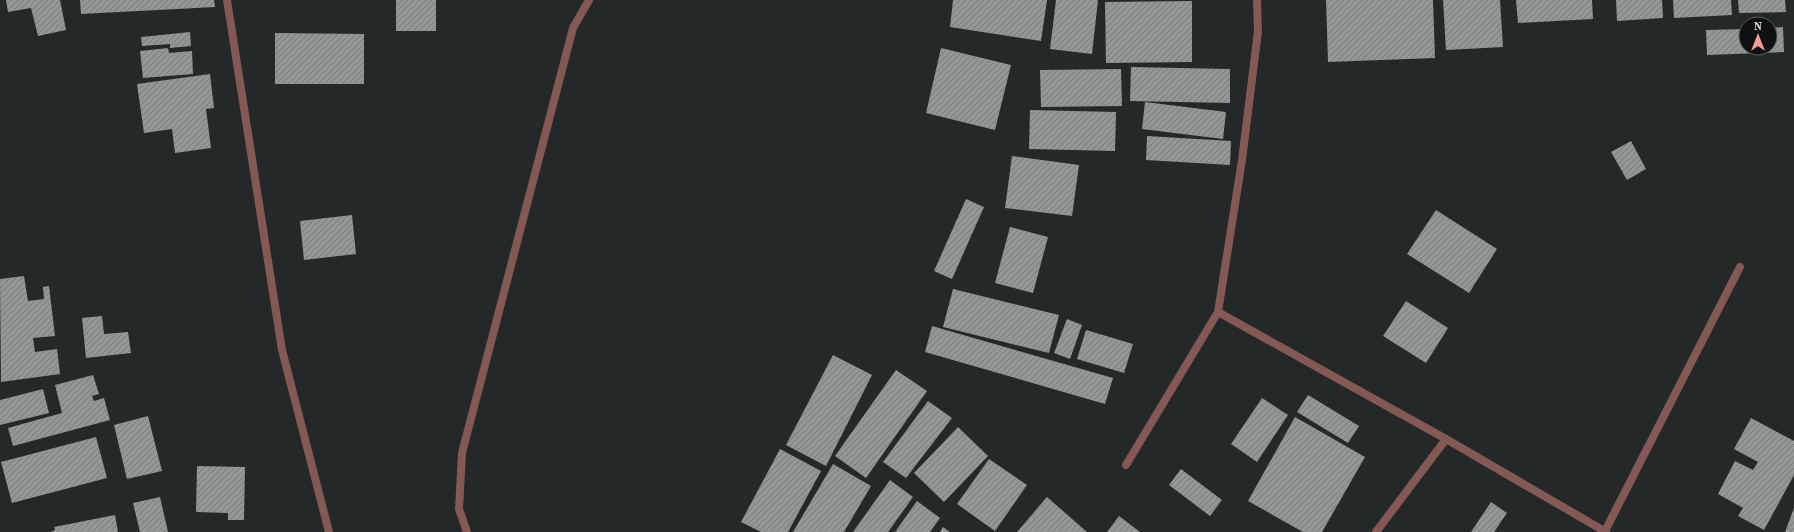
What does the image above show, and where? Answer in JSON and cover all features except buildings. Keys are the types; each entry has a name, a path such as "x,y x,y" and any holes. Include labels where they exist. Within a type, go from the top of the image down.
{"street":[{"path":"227,0 282,350 329,532"},
{"path":"467,532 459,509 462,453 573,28 589,0"},
{"path":"1126,464 1218,312 1243,153 1258,31 1257,0"},
{"path":"1218,312 1446,439 1605,532 1740,267"},
{"path":"1376,532 1446,439"}]}
